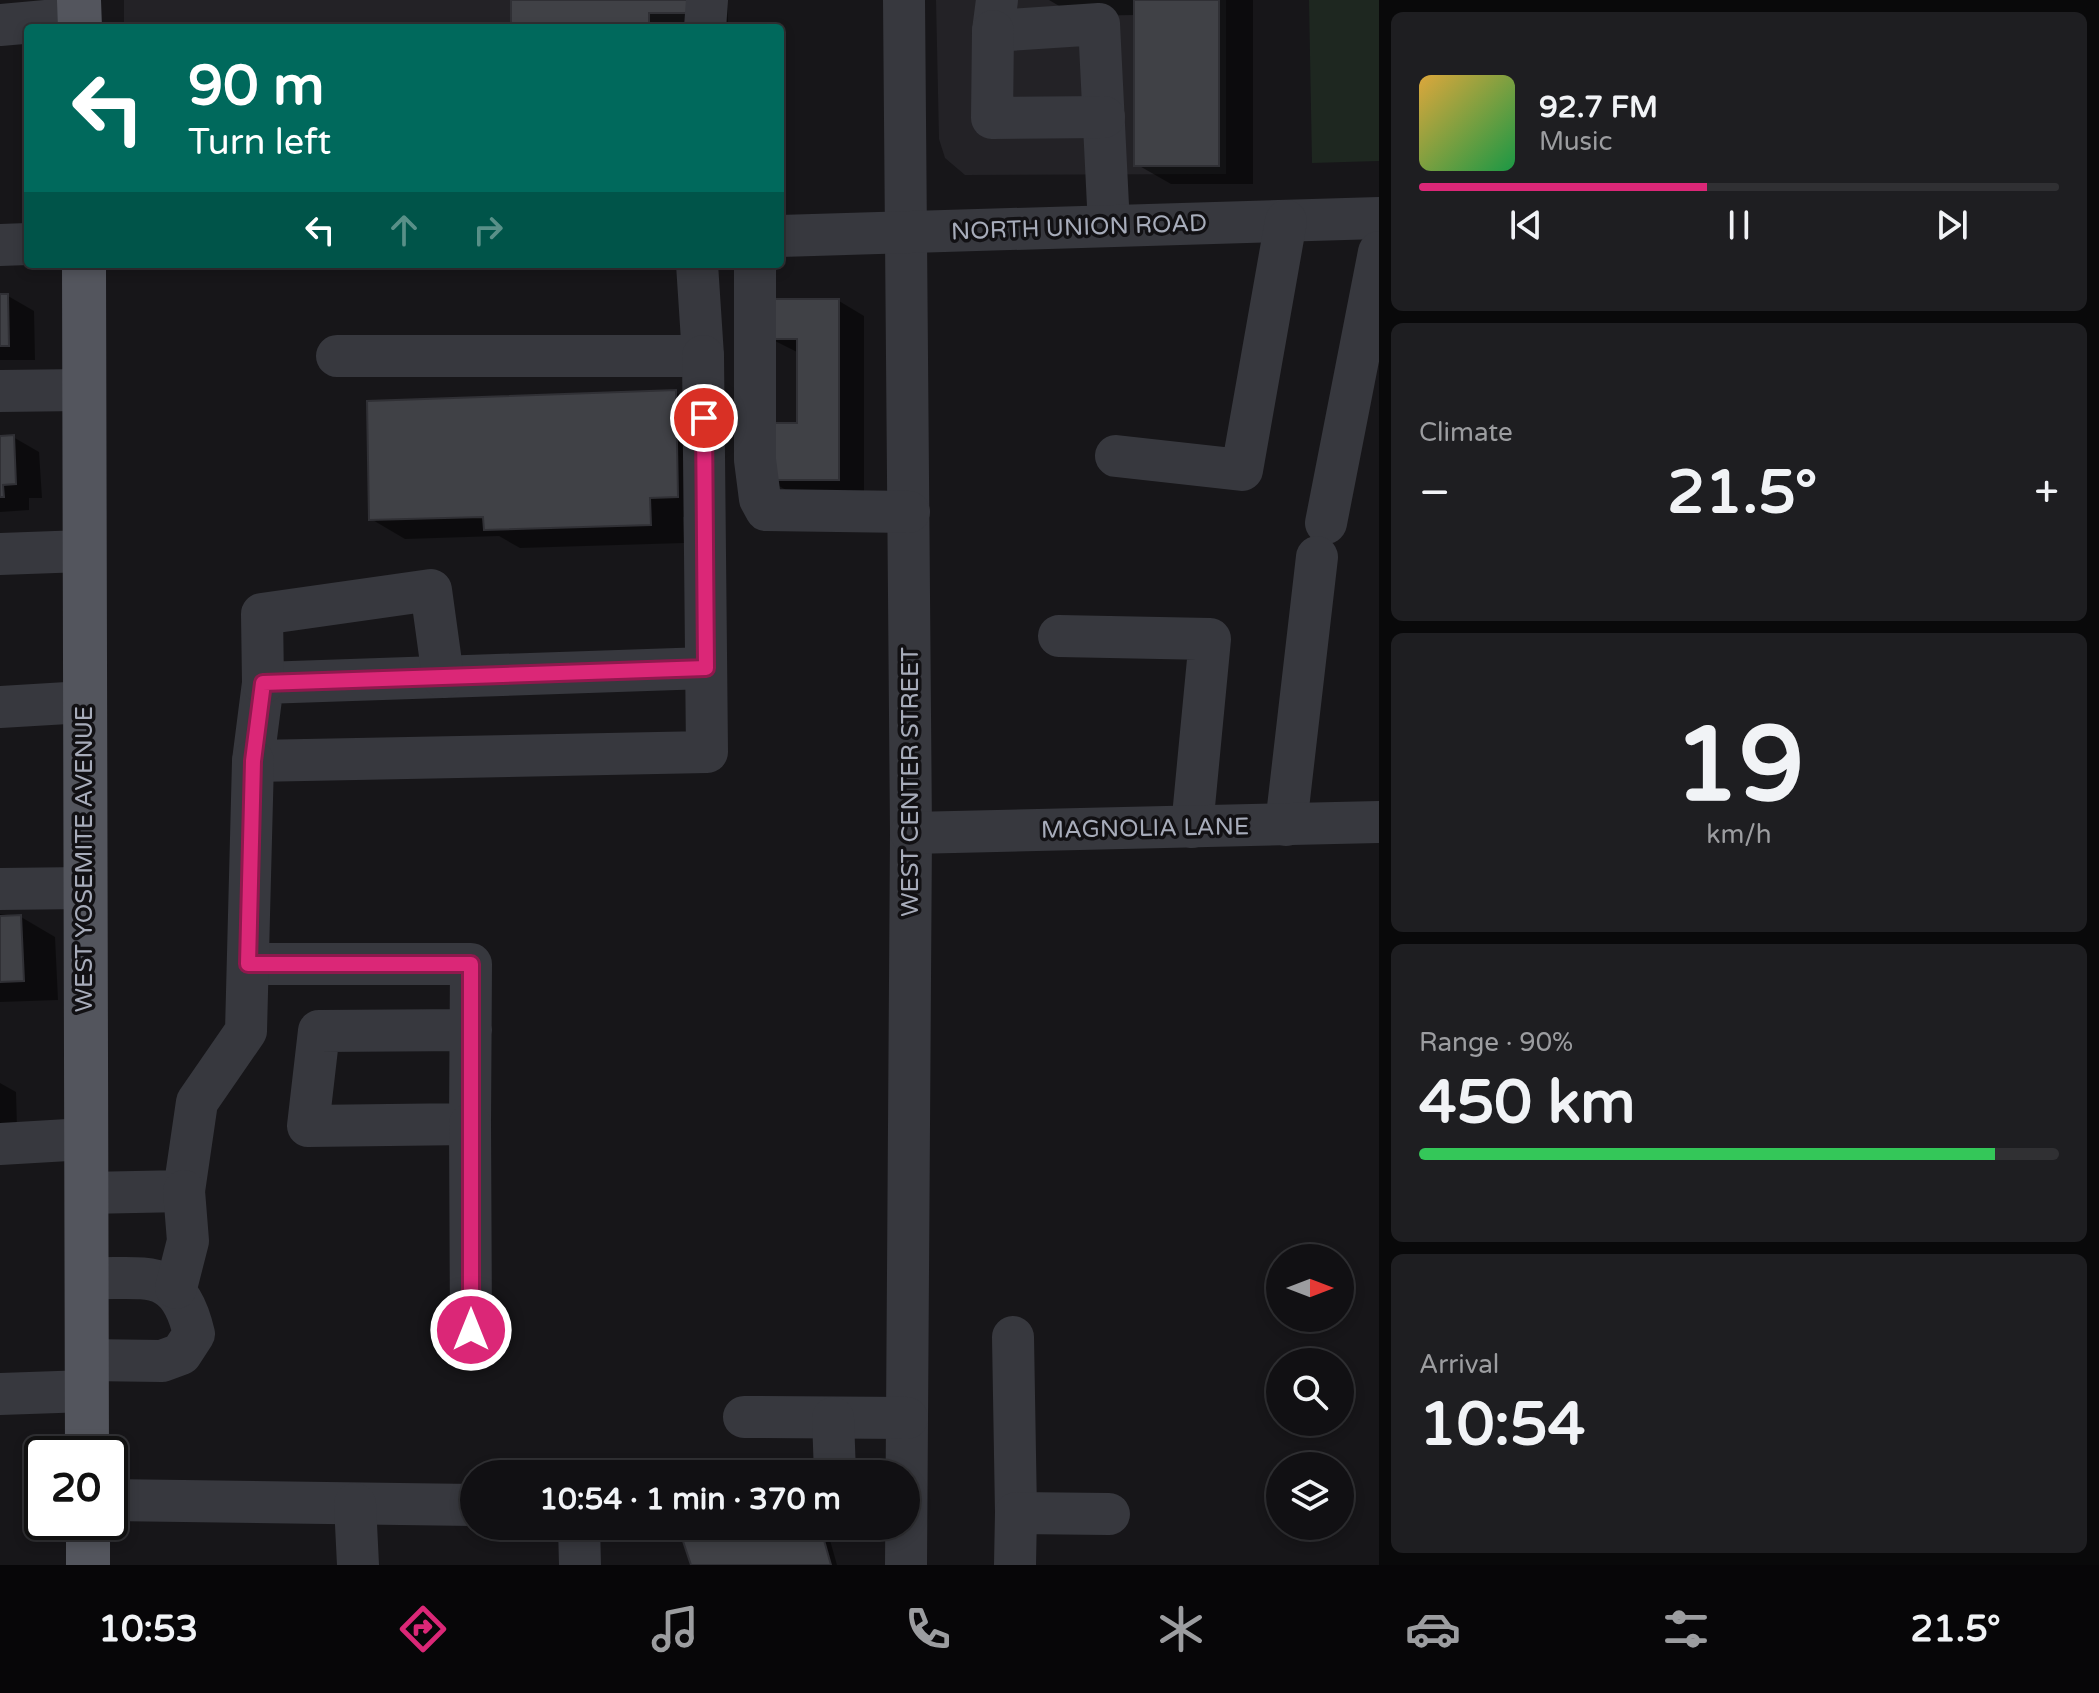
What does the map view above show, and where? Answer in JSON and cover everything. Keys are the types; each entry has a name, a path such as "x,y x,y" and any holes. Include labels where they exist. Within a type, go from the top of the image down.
{"main road":[{"name":"WEST YOSEMITE AVENUE","path":"84,268 87,1436"},
{"path":"88,1540 88,1565"}],"street":[{"path":"705,24 707,0"},
{"name":"WEST CENTER STREET","path":"904,0 911,833 907,1460"},
{"path":"0,25 79,15"},
{"path":"1104,117 992,118 995,16 1099,24 1104,117 1109,226"},
{"name":"NORTH UNION ROAD","path":"784,236 1379,218"},
{"path":"1116,456 1242,470 1286,221"},
{"path":"0,245 24,244"},
{"path":"1286,825 1322,540 1379,252"},
{"path":"253,761 707,752 703,356 697,268"},
{"path":"755,268 755,460 760,499 766,510 909,512"},
{"path":"337,356 703,356"},
{"path":"0,391 82,390"},
{"path":"0,554 83,551"},
{"path":"176,1288 188,1241 184,1191 197,1102 246,1031 253,761 263,683 262,614 431,590 443,677"},
{"path":"1059,636 1210,639 1192,827"},
{"path":"263,683 706,668"},
{"path":"0,707 84,702"},
{"name":"MAGNOLIA LANE","path":"911,833 1379,822"},
{"path":"0,889 84,888"},
{"path":"248,964 471,964 471,1330"},
{"path":"470,1124 308,1126 319,1031 471,1030"},
{"path":"0,1144 85,1139"},
{"path":"86,1193 184,1191"},
{"path":"0,1394 162,1361 181,1354 194,1334 188,1309 176,1288 157,1280 86,1278"},
{"path":"1013,1337 1015,1565"},
{"path":"744,1417 907,1418"},
{"path":"833,1418 834,1460"},
{"path":"128,1500 460,1505"},
{"path":"355,1504 358,1565"},
{"path":"1016,1513 1109,1514"},
{"path":"579,1540 580,1565"},
{"name":"WEST CENTER STREET","path":"906,1540 906,1565"}],"shaded area":[{"path":"124,0 727,0 727,24 124,24"},
{"path":"936,0 1226,0 1226,174 965,175 945,158 939,139"},
{"path":"1309,0 1379,0 1379,161 1312,163"}],"building":[{"path":"511,0 694,0 694,13 649,13 649,24 511,24"},
{"path":"1134,0 1219,0 1219,166 1134,166"},
{"path":"0,294 8,294 9,346 0,346"},
{"path":"767,299 839,299 839,480 765,480 765,423 797,423 797,339 767,339"},
{"path":"676,390 678,497 650,498 651,525 484,530 483,517 369,520 367,401"},
{"path":"14,435 16,484 3,485 4,497 0,497 0,436"},
{"path":"21,915 24,981 0,982 0,916"},
{"path":"683,1540 824,1540 831,1565 691,1565"}],"route":[{"path":"471,1330 471,964 248,964 253,761 263,683 706,668 704,418"}]}
